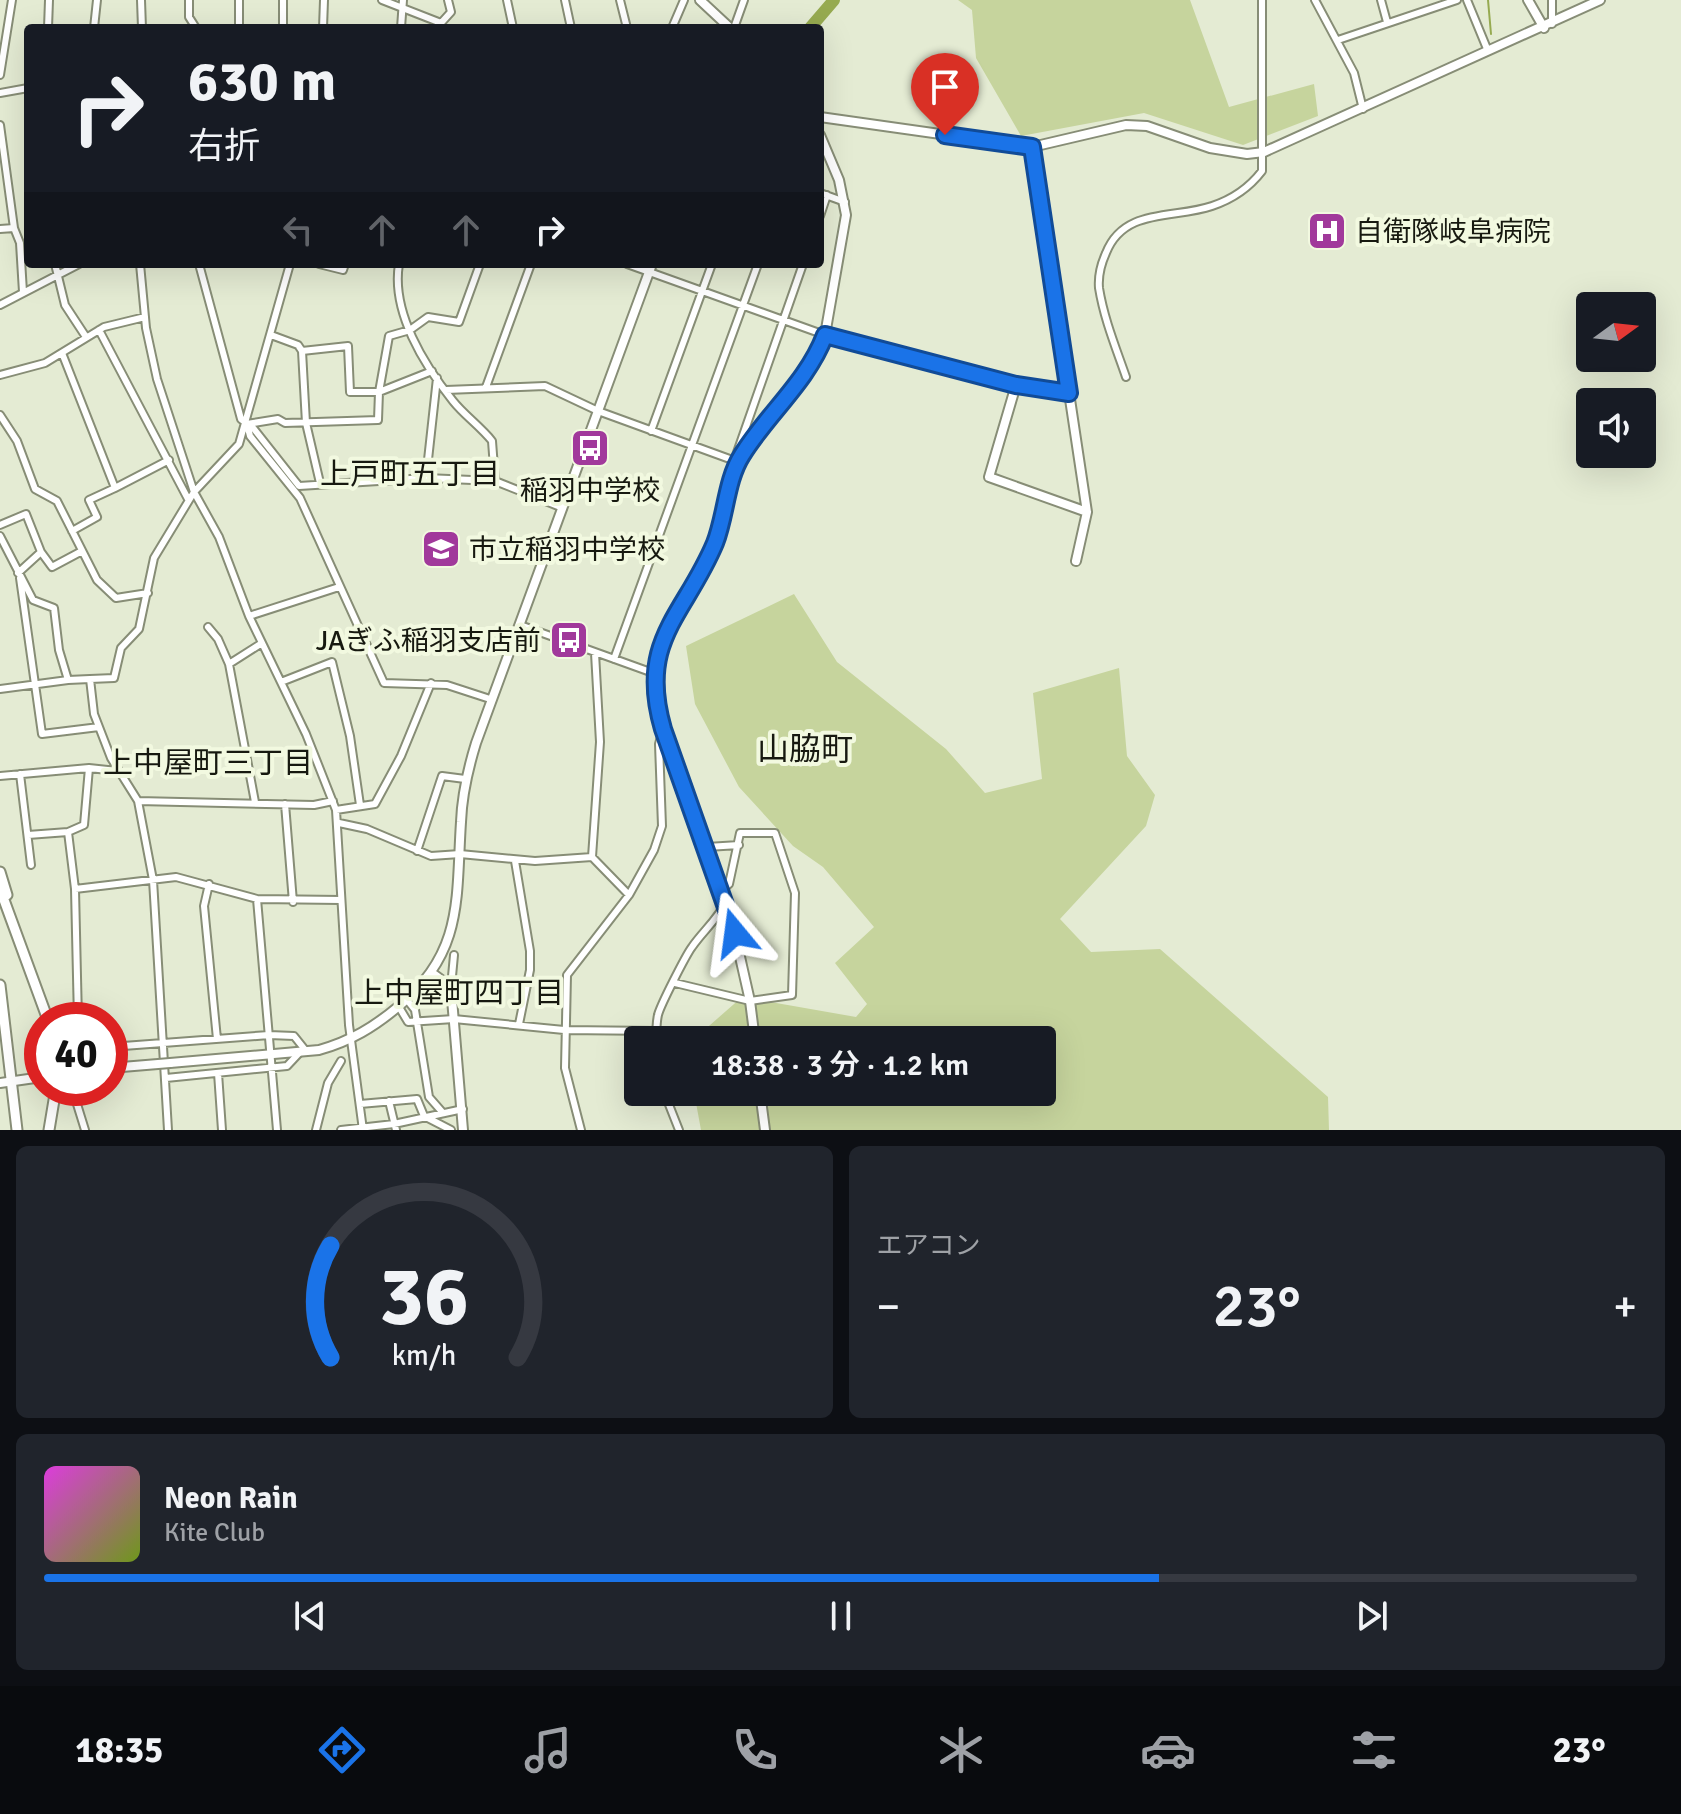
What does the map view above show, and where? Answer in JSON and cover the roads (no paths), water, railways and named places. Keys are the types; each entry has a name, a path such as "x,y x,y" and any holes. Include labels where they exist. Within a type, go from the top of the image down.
{"main road":[{"path":"0,872 10,914"},
{"path":"0,889 42,1002"},
{"path":"0,985 17,1130"},
{"path":"49,1130 53,1106"}],"street":[{"path":"0,75 12,0"},
{"path":"48,24 49,0"},
{"path":"94,24 97,0"},
{"path":"141,0 142,24"},
{"path":"189,0 189,17 193,24"},
{"path":"239,0 239,24"},
{"path":"283,0 283,24"},
{"path":"323,24 324,0"},
{"path":"382,0 402,4 440,24"},
{"path":"443,24 451,12 448,0"},
{"path":"507,0 512,24"},
{"path":"565,0 570,24"},
{"path":"620,0 626,24"},
{"path":"674,24 684,0"},
{"path":"700,0 727,24"},
{"path":"734,24 744,0"},
{"path":"1126,377 1099,287 1108,246 1137,220 1212,206 1236,195 1262,171 1262,0"},
{"path":"1315,0 1354,73 1363,109"},
{"path":"1381,0 1387,22"},
{"path":"1338,40 1457,0"},
{"path":"1467,0 1488,51"},
{"path":"1528,0 1548,26"},
{"path":"1548,26 1552,0"},
{"path":"824,118 1032,147 1126,125 1170,132 1231,152 1264,152 1600,0"},
{"path":"401,24 402,4"},
{"path":"0,93 24,89"},
{"path":"0,125 14,228 20,243 23,292"},
{"path":"736,462 810,367 825,335 845,235 845,202 824,146"},
{"path":"1032,147 1087,512 1076,561"},
{"path":"824,194 845,202"},
{"path":"0,229 14,228"},
{"path":"56,268 65,305 86,337"},
{"path":"0,305 72,268"},
{"path":"142,268 145,317 157,379 194,492 219,537 249,616 336,810 352,1040 363,1129"},
{"path":"200,268 241,419 299,486 426,478 495,481 563,508"},
{"path":"0,689 68,680 114,678 121,648 139,629 154,558 188,499 230,458 247,424 289,268"},
{"path":"399,268 403,306 410,330 446,390 492,441 495,481"},
{"path":"247,424 278,419 306,423 378,420 379,392 389,336 410,330 428,317 459,322 479,268"},
{"path":"486,387 530,268"},
{"path":"128,1066 304,1051 352,1040 399,1007 432,973 454,924 465,779 490,699 650,268 702,291 825,335 1016,385 1069,393"},
{"path":"651,431 711,268"},
{"path":"614,659 757,268"},
{"path":"753,1026 726,902 657,709 656,674 663,636 714,544 736,462 802,268"},
{"path":"0,375 45,363 99,330 145,317"},
{"path":"99,330 188,499"},
{"path":"271,335 298,345 302,351 306,423 320,483"},
{"path":"302,351 348,346 350,392 379,392 435,374"},
{"path":"62,353 115,488"},
{"path":"426,478 435,374"},
{"path":"1016,385 989,477 1087,512"},
{"path":"446,390 545,386 598,411 736,462"},
{"path":"0,415 17,441 35,489 57,501 102,587 116,598 148,593"},
{"path":"247,424 250,436 300,498 384,683 431,683 490,699"},
{"path":"72,531 97,517 89,500 169,460"},
{"path":"0,525 26,514 41,552 52,567 82,551"},
{"path":"0,536 33,600 54,608 59,650 68,680"},
{"path":"19,576 41,552"},
{"path":"19,576 42,734 99,727"},
{"path":"249,616 339,587"},
{"path":"520,625 656,674"},
{"path":"208,627 218,639 229,664 255,802"},
{"path":"229,664 262,643"},
{"path":"595,653 600,742 592,857 629,895"},
{"path":"281,682 332,662 350,736 360,805"},
{"path":"90,679 99,727 117,771 138,801 153,880 168,1130"},
{"path":"336,810 375,804 401,756 431,683"},
{"path":"581,1130 565,1068 567,975 646,868 662,826 659,744 663,729"},
{"path":"0,776 89,768 117,771"},
{"path":"28,835 68,832 84,825 89,768"},
{"path":"20,774 31,865"},
{"path":"417,851 442,776 465,779"},
{"path":"138,801 285,804 333,801"},
{"path":"285,804 293,902"},
{"path":"339,823 367,829 431,856 460,854 515,861 592,857"},
{"path":"68,832 75,889 78,1002"},
{"path":"675,983 750,1001 792,995 795,893 775,833 740,833 729,884 722,890"},
{"path":"707,847 739,845"},
{"path":"515,861 530,951 530,970 519,1024"},
{"path":"75,889 176,877 257,899 293,902 341,900"},
{"path":"209,884 204,906 217,1039"},
{"path":"257,899 277,1130"},
{"path":"657,1026 658,1013 693,944 715,923 726,902"},
{"path":"454,955 451,987 463,1130"},
{"path":"432,973 451,987"},
{"path":"407,1000 415,1010 429,1097 443,1113"},
{"path":"399,1007 408,1022 454,1019 564,1030 624,1031"},
{"path":"128,1046 269,1035 294,1036 304,1051"},
{"path":"166,1078 272,1068 293,1063 304,1051"},
{"path":"316,1130 325,1091 334,1068 341,1061"},
{"path":"218,1073 222,1130"},
{"path":"0,1083 24,1079"},
{"path":"360,1104 417,1099 424,1116 451,1130"},
{"path":"389,1101 395,1127"},
{"path":"78,1106 85,1130"},
{"path":"670,1106 679,1130"},
{"path":"762,1106 765,1130"},
{"path":"341,1130 395,1127 424,1116 463,1109"}],"waterway":[{"path":"813,24 834,0"},
{"path":"1488,0 1491,34"}],"place":[{"name":"自衛隊岐阜病院","path":"1327,231"},
{"name":"稲羽中学校","path":"590,448"},
{"name":"市立稲羽中学校","path":"441,549"},
{"name":"JAぎふ稲羽支店前","path":"569,640"}],"district":[{"name":"上戸町五丁目","path":"410,474"},
{"name":"山脇町","path":"805,749"},
{"name":"上中屋町三丁目","path":"208,763"},
{"name":"上中屋町四丁目","path":"459,993"}]}
